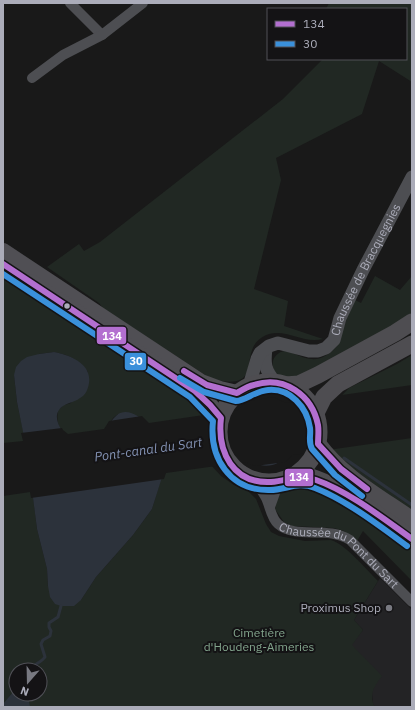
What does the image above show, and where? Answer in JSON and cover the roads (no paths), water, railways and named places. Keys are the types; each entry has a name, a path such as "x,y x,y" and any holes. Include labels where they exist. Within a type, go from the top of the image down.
{"highway":[{"path":"412,322 395,333 299,384 266,382 243,389 227,404 220,418 219,437 224,456 236,471 245,476 264,482 275,482 305,476 324,482 345,494 412,539"},
{"path":"316,413 324,397 338,384 412,344"},
{"path":"281,383 294,388 307,399 316,413 320,434 315,454 309,463 302,471 289,478"},
{"path":"318,444 328,458 343,472 412,520"}],"main road":[{"path":"3,251 201,382 220,389 243,389"},
{"path":"3,264 195,392 220,418"}],"street":[{"path":"70,3 102,35"},
{"path":"32,78 64,55 102,35 143,3"},
{"name":"Chaussée de Bracquegnies","path":"266,349 269,346 278,343 309,351 318,351 326,348 334,340 340,318 363,270 412,177"},
{"path":"266,349 266,370 281,383"},
{"path":"243,389 260,353 266,349"},
{"name":"Chaussée du Pont du Sart","path":"270,507 276,490 289,478"},
{"name":"Chaussée du Pont du Sart","path":"254,480 266,497 273,517 279,524 293,531 342,535 350,540 412,602"}],"water":[{"name":"Pont-canal du Sart","path":"54,352 66,355 78,361 87,370 89,376 88,387 84,395 78,400 63,406 57,413 58,424 67,436 105,431 117,415 125,412 138,416 148,425 292,453 276,464 266,466 247,461 164,471 152,509 133,535 96,577 81,600 74,606 61,606 55,604 50,597 47,569 37,529 32,490 3,445 25,442 17,402 14,375 16,367 27,357"},
{"path":"8,698 8,702 29,702 30,707 3,707 3,704"}],"waterway":[{"path":"344,458 412,505"},
{"path":"39,662 45,657 41,644 43,640 50,636 51,631 49,623 58,617 61,606"}],"place":[{"name":"Proximus Shop","path":"389,608"}],"park label":[{"name":"Cimetière d'Houdeng-Aimeries","path":"259,640"}]}
